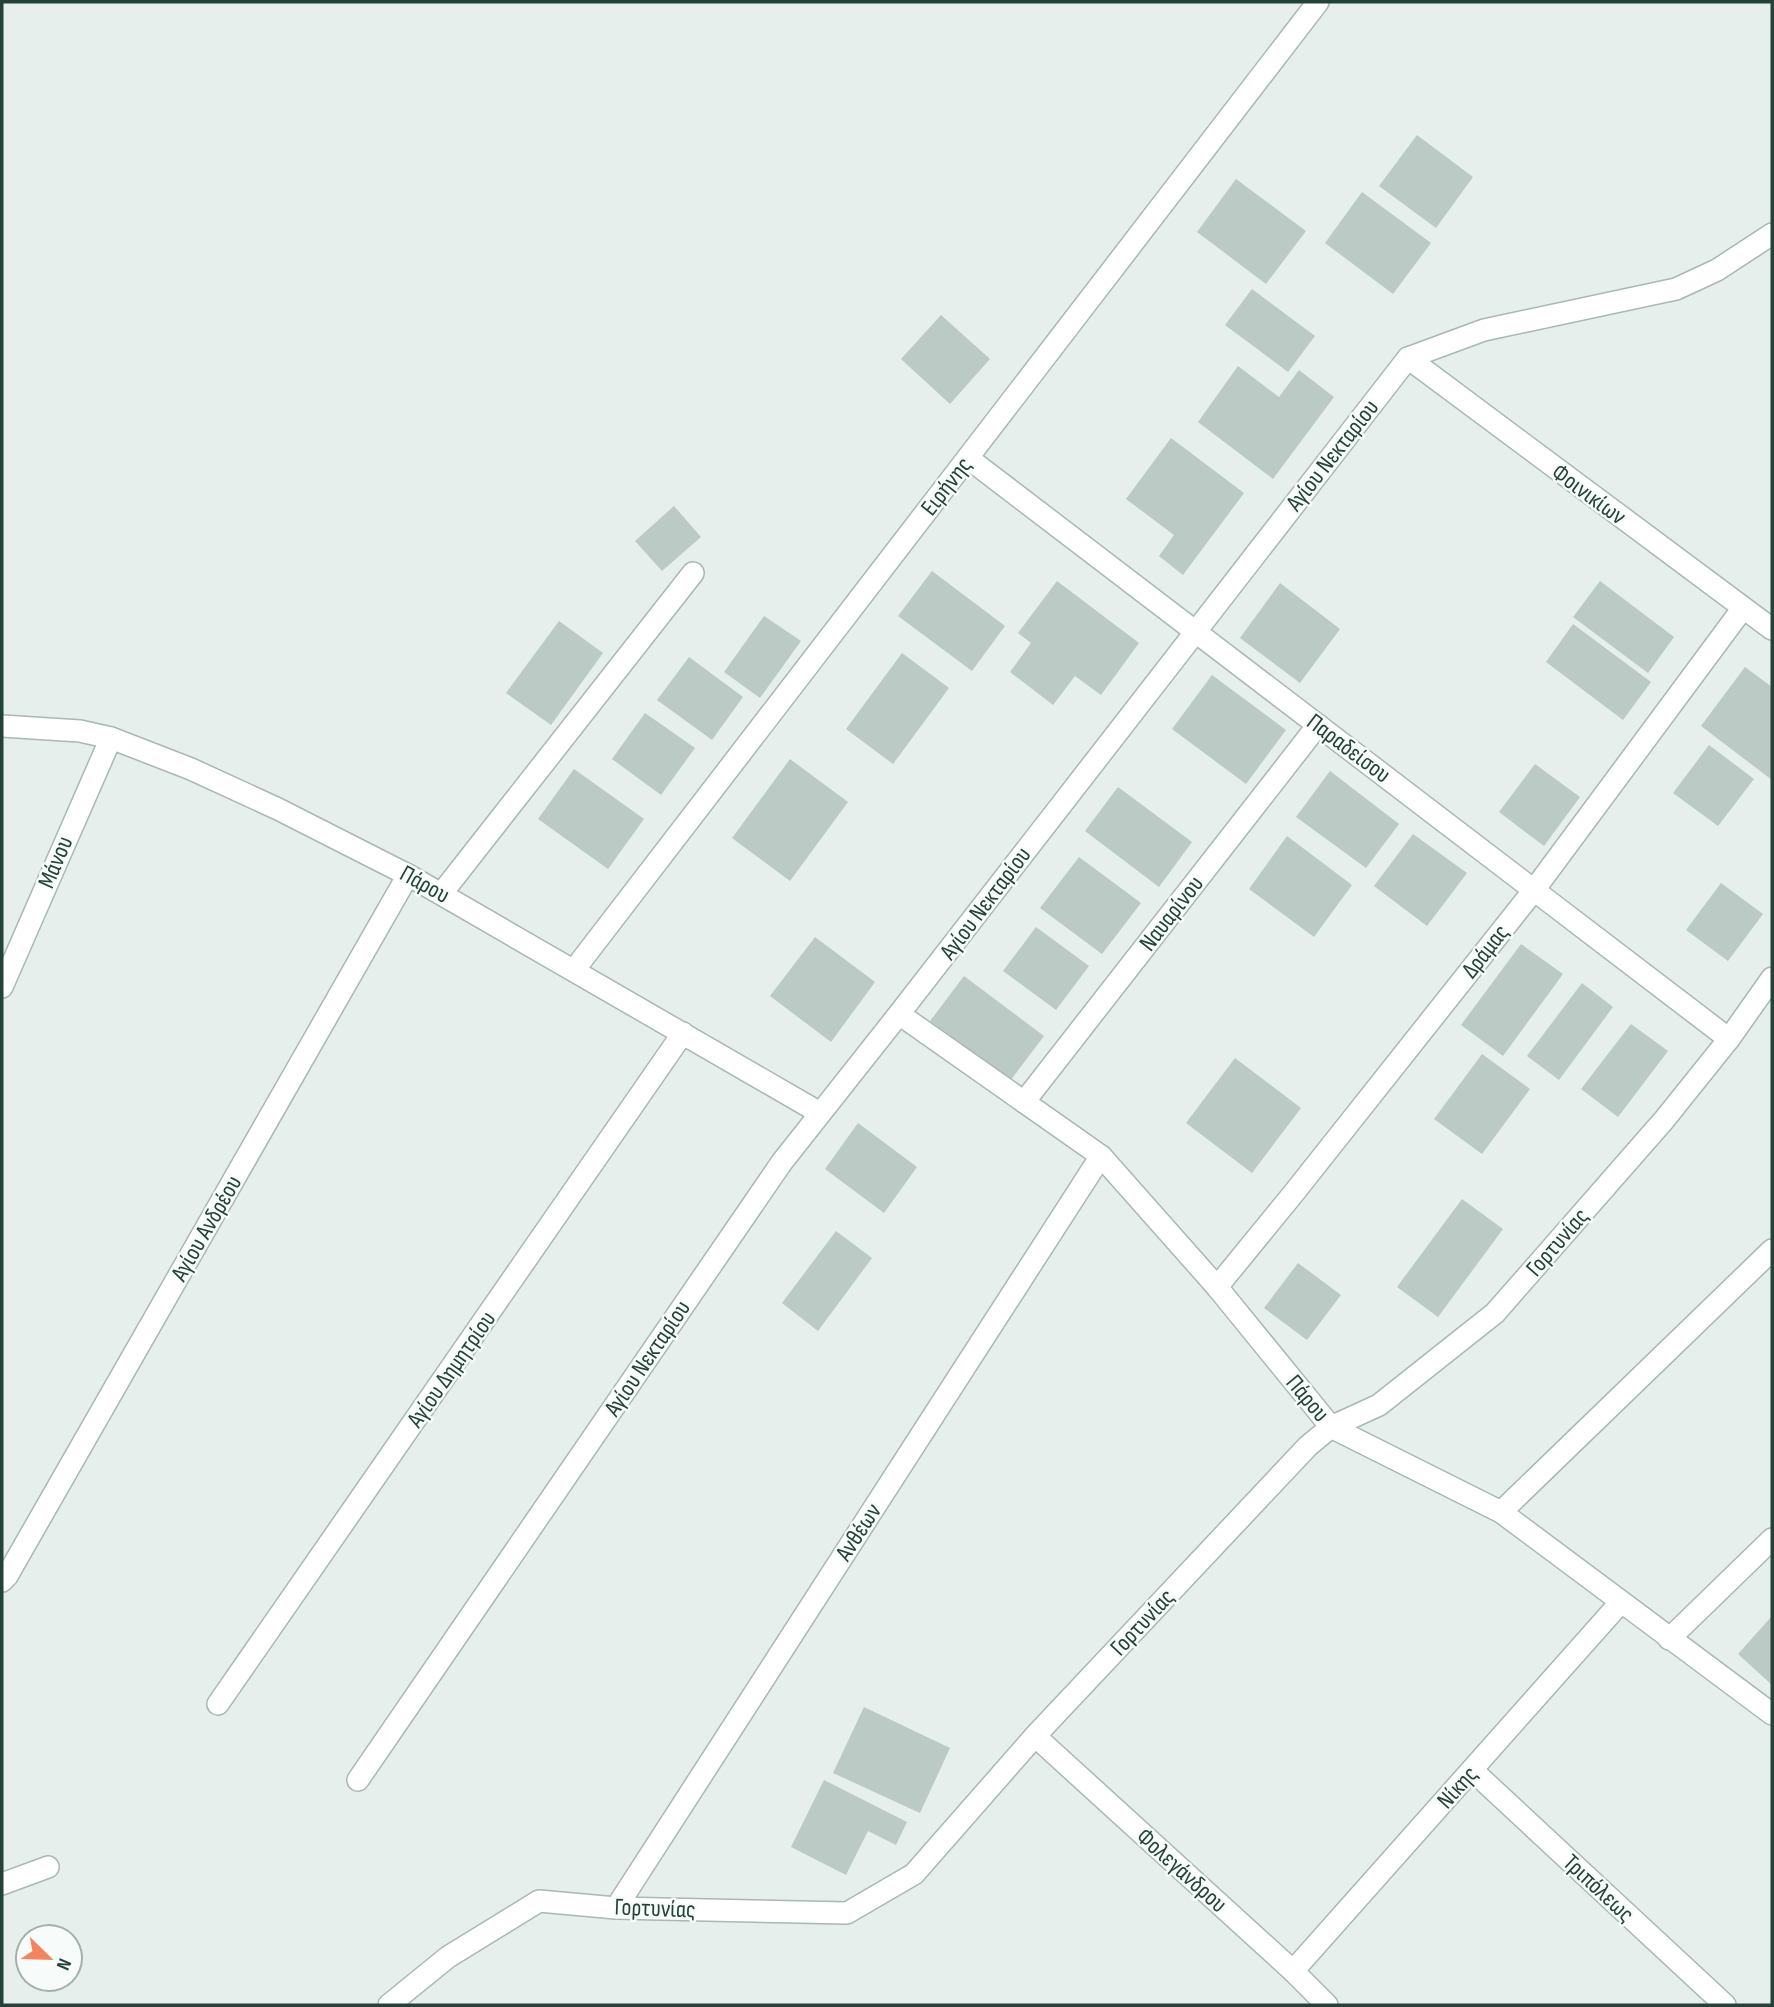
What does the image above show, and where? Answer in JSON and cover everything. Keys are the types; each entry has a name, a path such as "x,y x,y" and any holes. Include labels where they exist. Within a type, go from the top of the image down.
{"street":[{"name":"Ειρήνης","path":"574,970 1318,2"},
{"path":"1408,358 1484,330 1676,289 1717,271 1772,234"},
{"name":"Φοινικίων","path":"1408,358 1772,629"},
{"name":"Αγίου Νεκταρίου","path":"358,1780 782,1162 900,1014 1408,358"},
{"name":"Παραδείσου","path":"968,457 1729,1039"},
{"path":"442,893 693,573"},
{"name":"Δράμας","path":"1217,1287 1534,890 1743,608"},
{"name":"Ναυαρίνου","path":"1024,1102 1318,725"},
{"name":"Πάρου","path":"2,726 80,731 111,738 191,769 408,874 820,1113"},
{"name":"Μάνου","path":"2,986 111,738"},
{"name":"Αγίου Ανδρέου","path":"2,1581 408,874"},
{"name":"Γορτυνίας","path":"390,2005 448,1957 539,1901 616,1908 846,1913 914,1874 1035,1736 1308,1446 1331,1427 1379,1405 1494,1313 1664,1120 1729,1039 1772,978"},
{"name":"Πάρου","path":"900,1014 1101,1156 1217,1287 1331,1427 1501,1512 1772,1714"},
{"name":"Αγίου Δημητρίου","path":"218,1704 683,1033"},
{"name":"Ανθέων","path":"616,1908 1101,1156"},
{"path":"1501,1512 1772,1250"},
{"path":"1669,1639 1772,1539"},
{"name":"Νίκης","path":"1293,1971 1620,1603"},
{"name":"Φολεγάνδρου","path":"1035,1736 1327,2005"},
{"name":"Τριπόλεως","path":"1472,1770 1725,2005"},
{"path":"2,1884 48,1867"}],"building":[{"path":"1417,135 1473,177 1436,228 1379,186"},
{"path":"1236,179 1306,231 1266,284 1197,232"},
{"path":"1362,192 1431,243 1393,294 1325,243"},
{"path":"1252,289 1315,336 1288,372 1225,325"},
{"path":"941,315 990,359 950,404 901,359"},
{"path":"1238,366 1279,397 1299,370 1334,397 1273,479 1198,422"},
{"path":"1171,438 1244,493 1183,575 1159,556 1174,535 1126,499"},
{"path":"674,506 701,537 662,571 635,541"},
{"path":"932,571 1005,626 972,671 898,616"},
{"path":"1057,581 1139,643 1101,695 1075,676 1053,705 1010,672 1031,643 1018,633"},
{"path":"1600,581 1674,637 1648,673 1573,617"},
{"path":"1280,583 1340,629 1300,683 1240,638"},
{"path":"764,616 801,641 760,698 724,672"},
{"path":"559,621 603,653 551,725 506,693"},
{"path":"1573,624 1651,682 1623,720 1546,662"},
{"path":"902,653 949,688 893,764 846,729"},
{"path":"689,657 743,697 712,740 657,700"},
{"path":"1745,667 1772,687 1772,780 1701,726"},
{"path":"1212,675 1286,730 1246,784 1172,729"},
{"path":"645,713 695,748 661,795 612,759"},
{"path":"1709,745 1754,779 1718,826 1673,793"},
{"path":"790,759 848,802 790,881 732,838"},
{"path":"1535,764 1580,797 1544,846 1499,812"},
{"path":"574,769 644,819 608,869 538,819"},
{"path":"1330,771 1399,824 1366,868 1296,817"},
{"path":"1118,787 1192,842 1159,887 1085,831"},
{"path":"1413,834 1467,873 1427,926 1374,886"},
{"path":"1287,836 1352,885 1314,937 1249,889"},
{"path":"1079,857 1141,903 1102,954 1040,908"},
{"path":"1721,883 1763,914 1728,961 1686,930"},
{"path":"1036,927 1089,966 1056,1010 1003,971"},
{"path":"815,937 875,982 831,1042 770,996"},
{"path":"1521,944 1563,974 1503,1056 1461,1025"},
{"path":"964,976 1044,1036 1010,1081 930,1021"},
{"path":"1582,983 1613,1007 1559,1080 1527,1056"},
{"path":"1631,1024 1668,1051 1618,1117 1581,1089"},
{"path":"1482,1054 1530,1089 1482,1154 1434,1119"},
{"path":"1235,1058 1301,1108 1252,1173 1186,1123"},
{"path":"858,1123 917,1167 884,1213 825,1169"},
{"path":"1462,1199 1503,1229 1438,1317 1397,1287"},
{"path":"836,1231 872,1258 818,1331 782,1303"},
{"path":"1298,1263 1341,1295 1307,1340 1264,1308"},
{"path":"1772,1616 1772,1685 1738,1654"},
{"path":"864,1707 950,1748 920,1813 833,1773"},
{"path":"824,1780 907,1822 896,1845 868,1831 846,1875 791,1847"}]}
